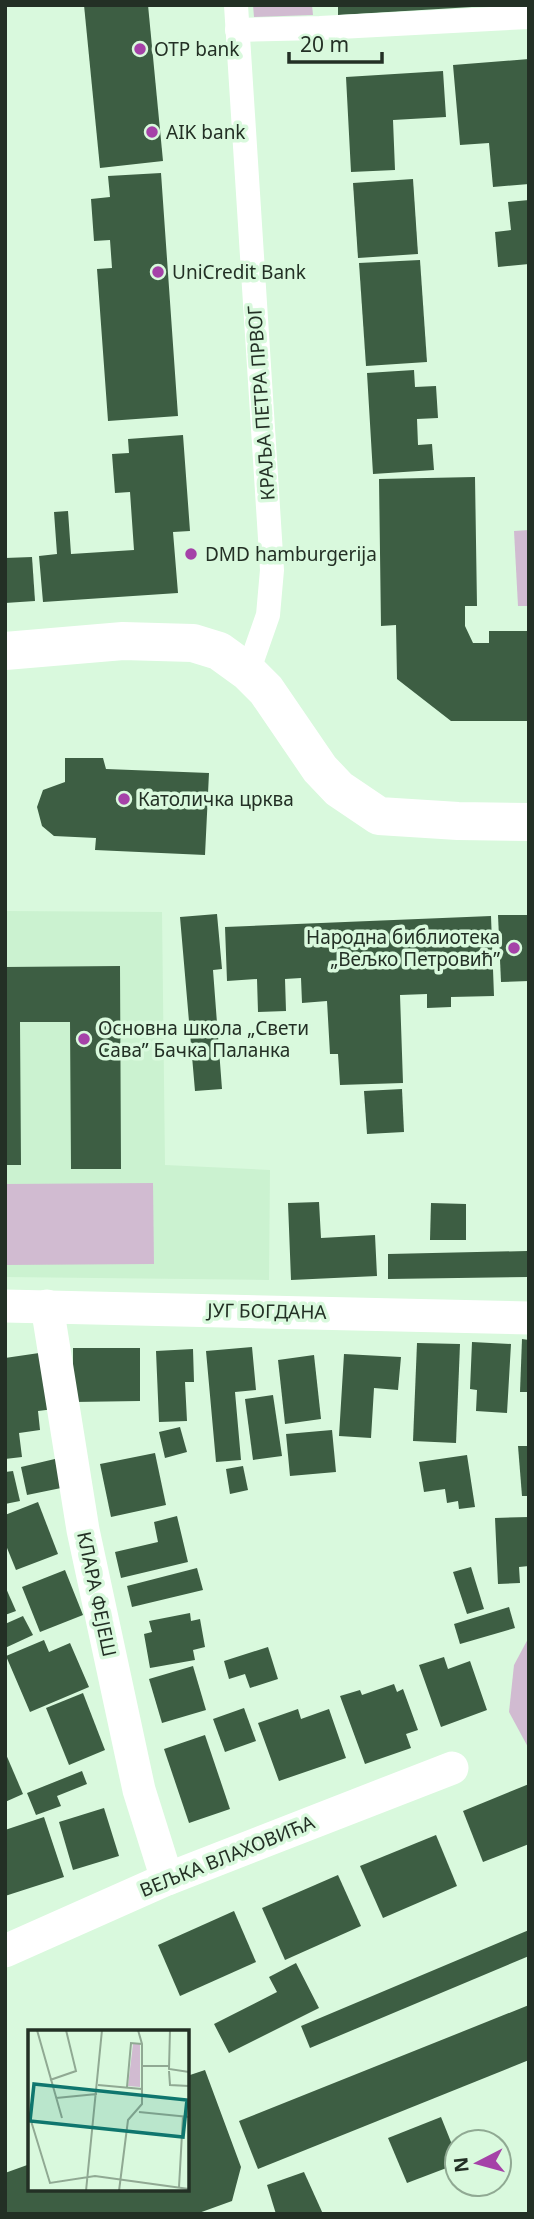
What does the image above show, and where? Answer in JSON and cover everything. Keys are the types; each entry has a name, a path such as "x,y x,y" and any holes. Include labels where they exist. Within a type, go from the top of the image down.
{"street":[{"name":"КРАЉА ПЕТРА ПРВОГ","path":"236,5 272,570 268,615 248,672"},
{"path":"237,30 529,17"},
{"path":"5,651 123,640 193,643 219,651 267,690 320,769 339,789 379,816 529,822"},
{"name":"ЈУГ БОГДАНА","path":"5,1306 529,1318"},
{"name":"КЛАРА ФЕЈЕШ","path":"47,1306 83,1530 139,1790 167,1879"},
{"name":"ВЕЉКА ВЛАХОВИЋА","path":"5,1951 167,1879 452,1768"}],"shaded area":[{"path":"253,5 312,5 313,15 254,17"},
{"path":"529,530 529,606 518,606 514,531"},
{"name":"Основна школа „Свети Сава” Бачка Паланка","path":"5,911 162,912 165,1165 270,1170 269,1280 5,1277"},
{"path":"153,1183 154,1264 5,1265 5,1184"},
{"path":"529,1637 529,1749 509,1712 514,1665"}],"building":[{"path":"84,5 148,5 163,161 100,168"},
{"path":"338,5 472,5 472,7 338,15"},
{"path":"529,59 529,184 493,187 489,143 460,145 453,65"},
{"path":"443,71 446,117 393,120 395,170 351,172 346,77"},
{"path":"161,173 178,416 108,421 97,269 112,268 110,240 94,241 91,199 110,197 108,176"},
{"path":"413,179 418,254 358,258 353,183"},
{"path":"529,200 529,264 498,267 495,232 511,230 508,202"},
{"path":"420,260 427,362 366,366 359,263"},
{"path":"414,370 415,387 436,386 438,418 417,419 418,445 432,444 434,470 373,474 367,373"},
{"path":"183,435 190,531 173,532 178,593 43,602 39,556 57,554 54,512 68,511 71,554 134,550 130,492 115,493 112,454 129,453 128,439"},
{"path":"475,477 477,606 465,606 465,626 473,643 489,643 489,631 529,631 529,721 451,721 397,679 396,625 381,626 379,479"},
{"path":"32,557 35,601 5,603 5,558"},
{"name":"Католичка црква","path":"65,758 103,758 106,769 209,773 205,855 95,850 96,838 54,836 42,826 37,807 43,790 65,782"},
{"path":"217,914 222,969 213,970 222,1089 195,1091 180,917"},
{"name":"Народна библиотека „Вељко Петровић”","path":"498,915 529,915 529,981 501,982"},
{"path":"491,916 494,996 451,997 451,1007 427,1008 427,994 400,995 403,1083 340,1085 338,1054 330,1054 327,1001 302,1003 301,978 285,979 286,1011 258,1012 257,979 227,981 225,927"},
{"path":"120,966 121,1169 71,1169 70,1022 20,1022 21,1165 5,1165 5,967"},
{"path":"402,1089 404,1132 367,1134 364,1091"},
{"path":"319,1202 321,1238 375,1235 377,1276 291,1280 288,1203"},
{"path":"431,1203 466,1204 466,1240 430,1240"},
{"path":"527,1251 528,1277 388,1279 388,1254"},
{"path":"522,1339 529,1340 529,1392 520,1392"},
{"path":"472,1342 511,1344 507,1413 476,1411 477,1390 470,1389"},
{"path":"417,1343 460,1344 456,1443 413,1441"},
{"path":"252,1347 256,1390 235,1392 241,1460 216,1462 206,1351"},
{"path":"73,1348 140,1348 140,1401 73,1402"},
{"path":"193,1349 194,1382 185,1382 187,1421 159,1422 156,1351"},
{"path":"46,1352 54,1409 38,1411 40,1430 19,1433 22,1457 5,1459 5,1358"},
{"path":"344,1354 401,1357 398,1390 374,1388 371,1438 339,1436"},
{"path":"314,1355 321,1419 285,1424 278,1360"},
{"path":"273,1395 282,1456 253,1460 245,1399"},
{"path":"180,1427 187,1452 165,1458 159,1432"},
{"path":"332,1430 336,1472 290,1476 286,1434"},
{"path":"518,1446 529,1446 529,1496 522,1496"},
{"path":"155,1453 166,1505 111,1517 100,1464"},
{"path":"467,1455 475,1507 459,1509 458,1501 447,1503 445,1489 424,1492 419,1462"},
{"path":"59,1458 66,1487 27,1495 21,1467"},
{"path":"243,1466 248,1490 230,1494 226,1469"},
{"path":"13,1471 20,1501 5,1504 5,1472"},
{"path":"38,1502 58,1554 16,1570 5,1543 5,1515"},
{"path":"177,1516 188,1562 121,1578 115,1552 158,1542 154,1522"},
{"path":"529,1517 529,1566 519,1567 520,1583 498,1584 495,1518"},
{"path":"471,1567 484,1609 467,1614 453,1572"},
{"path":"197,1568 203,1590 132,1607 127,1586"},
{"path":"65,1570 83,1615 40,1632 22,1587"},
{"path":"5,1586 16,1611 5,1615"},
{"path":"509,1607 515,1628 460,1644 454,1624"},
{"path":"190,1613 191,1621 200,1619 205,1647 193,1650 195,1660 150,1668 144,1634 152,1632 149,1621"},
{"path":"23,1616 33,1635 5,1648 5,1624"},
{"path":"44,1640 49,1652 70,1643 89,1687 30,1712 6,1656"},
{"path":"268,1647 278,1679 250,1688 245,1674 229,1679 224,1661"},
{"path":"444,1657 448,1669 470,1661 487,1710 441,1727 419,1665"},
{"path":"193,1666 206,1710 162,1723 149,1679"},
{"path":"394,1684 397,1692 403,1689 418,1730 406,1734 411,1748 365,1764 340,1696 360,1690 362,1695"},
{"path":"83,1693 105,1750 69,1765 46,1708"},
{"path":"244,1708 256,1741 225,1752 213,1719"},
{"path":"298,1709 301,1719 329,1709 346,1758 279,1781 258,1723"},
{"path":"205,1735 230,1809 189,1823 164,1749"},
{"path":"5,1752 23,1794 5,1802"},
{"path":"82,1771 87,1784 57,1796 61,1806 36,1815 27,1793"},
{"path":"529,1784 529,1844 483,1862 463,1811"},
{"path":"104,1808 119,1856 73,1870 59,1822"},
{"path":"44,1817 64,1877 5,1896 5,1830"},
{"path":"436,1835 457,1886 383,1918 360,1866"},
{"path":"338,1875 361,1926 285,1960 262,1908"},
{"path":"234,1911 256,1962 180,1996 158,1945"},
{"path":"529,1930 529,1956 310,2048 301,2026"},
{"path":"296,1963 319,2008 229,2053 214,2024 277,1992 269,1977"},
{"path":"529,2005 529,2060 258,2169 239,2121"},
{"path":"205,2070 241,2167 232,2201 196,2214 5,2214 5,2173 28,2165 28,2191 189,2191 189,2075"},
{"path":"441,2117 445,2128 443,2128 443,2169 407,2183 388,2138"},
{"path":"304,2172 323,2214 276,2214 267,2185"}],"place":[{"name":"OTP bank","path":"140,49"},
{"name":"AIK bank","path":"152,132"},
{"name":"UniCredit Bank","path":"158,272"},
{"name":"DMD hamburgerija","path":"191,554"},
{"name":"Католичка црква","path":"124,799"},
{"name":"Народна библиотека „Вељко Петровић”","path":"514,948"},
{"name":"Основна школа „Свети Сава” Бачка Паланка","path":"84,1039"}]}
